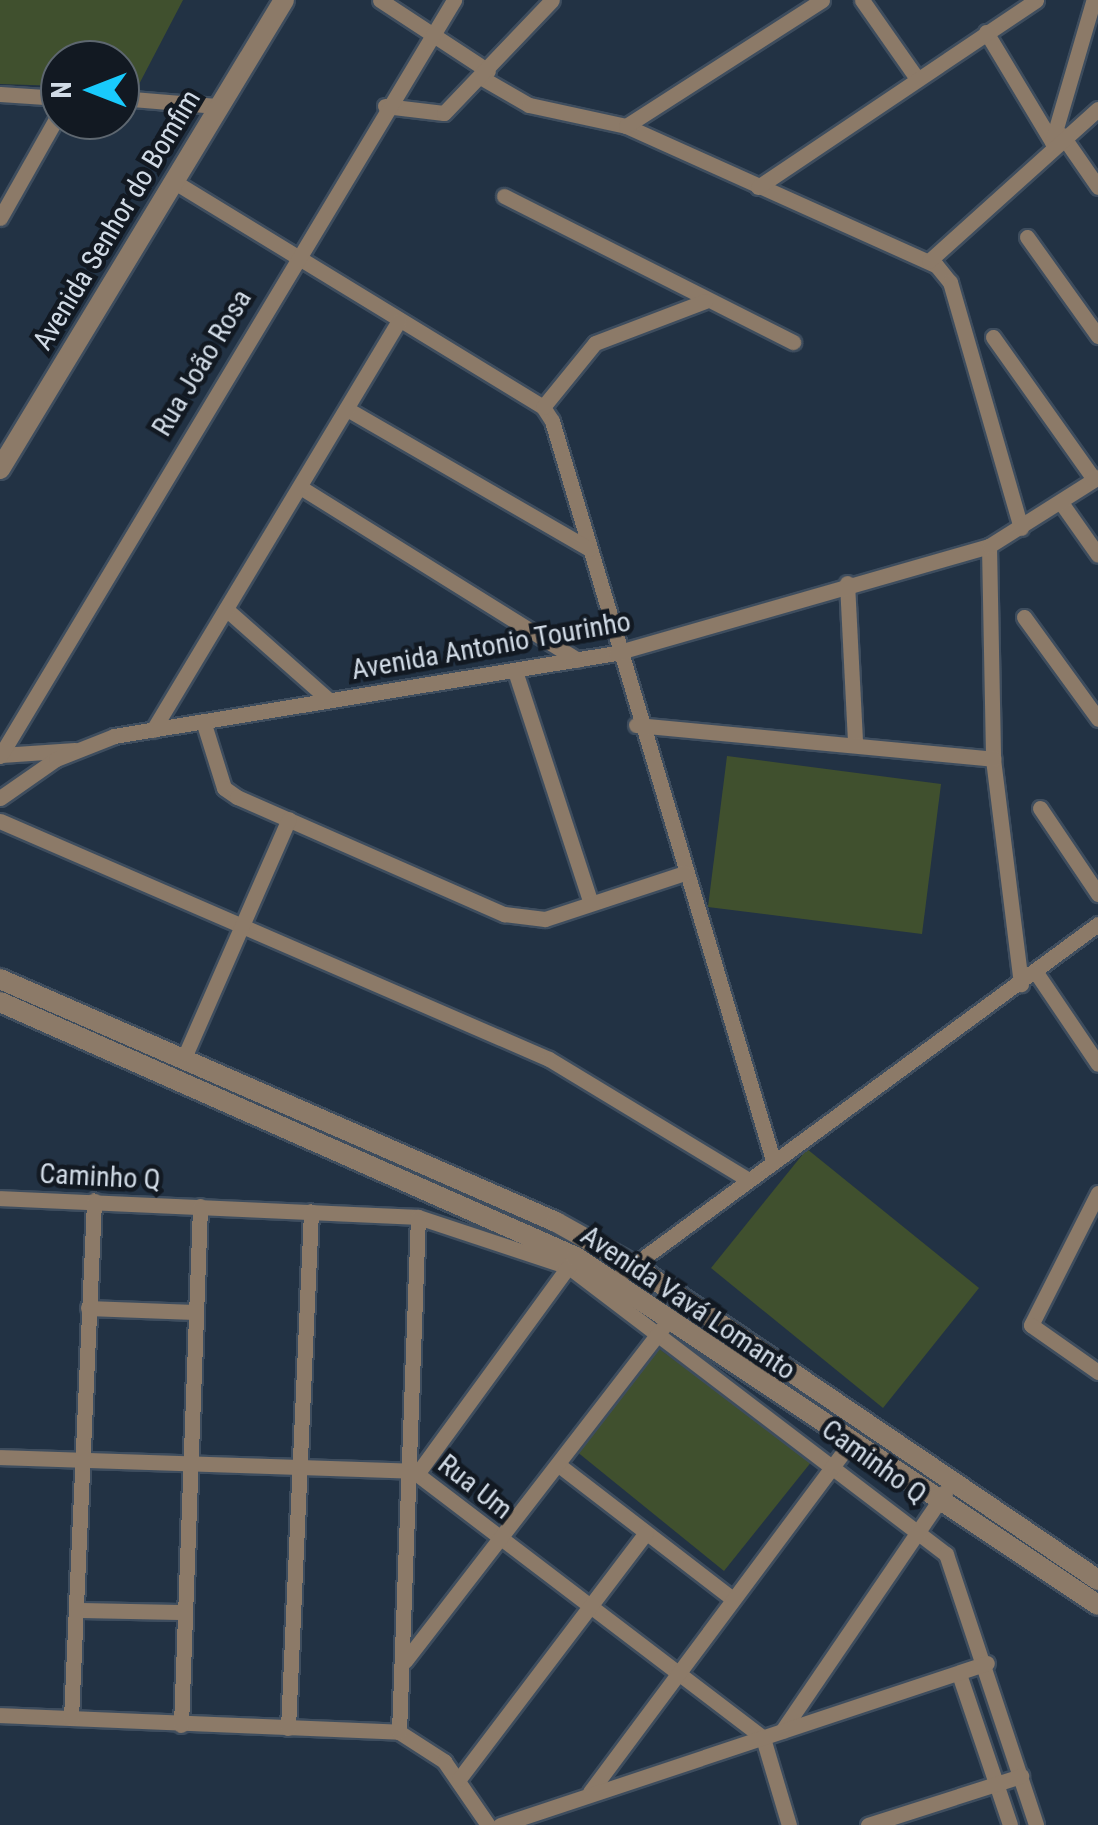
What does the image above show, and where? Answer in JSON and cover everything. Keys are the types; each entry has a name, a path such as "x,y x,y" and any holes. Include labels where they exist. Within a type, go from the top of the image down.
{"street":[{"name":"Avenida Senhor do Bomfim","path":"0,469 284,0"},
{"path":"380,0 529,105 626,126 929,261 950,282 1021,528"},
{"name":"Rua João Rosa","path":"0,755 296,253 454,0"},
{"path":"386,106 444,113 485,75 552,0"},
{"path":"626,126 822,0"},
{"path":"862,0 916,77"},
{"path":"758,188 916,77 1036,0"},
{"path":"1057,139 1094,4"},
{"path":"986,32 1057,139 1098,187"},
{"path":"0,94 40,97"},
{"path":"140,100 217,106"},
{"path":"929,261 1057,139 1098,109"},
{"path":"0,218 44,140"},
{"path":"173,181 543,407 589,549 636,725 686,872 773,1160"},
{"path":"504,196 792,342"},
{"path":"1027,237 1098,336"},
{"path":"543,407 595,344 705,301"},
{"path":"153,730 400,321"},
{"path":"993,337 1096,478"},
{"path":"348,409 589,549"},
{"name":"Avenida Antonio Tourinho","path":"0,798 75,750 153,730 616,653 848,583 989,546 1062,504 1096,478"},
{"path":"300,487 578,660"},
{"path":"1062,504 1098,555"},
{"path":"989,546 994,759 1021,984"},
{"path":"848,583 855,742"},
{"path":"226,608 329,700"},
{"path":"1024,616 1098,719"},
{"path":"515,671 591,903"},
{"path":"204,724 224,788 504,914 545,919 686,872"},
{"path":"636,725 855,742 994,759"},
{"path":"0,755 75,750"},
{"path":"1040,808 1098,894"},
{"path":"183,1060 289,820"},
{"path":"0,822 548,1058 747,1179"},
{"path":"612,1280 1098,924"},
{"path":"1035,971 1098,1064"},
{"name":"Avenida Vavá Lomanto","path":"0,978 634,1265 1098,1580"},
{"name":"Avenida Vavá Lomanto","path":"0,1002 612,1280 663,1326 1098,1605"},
{"path":"1098,1194 1036,1313 1033,1334 1098,1372"},
{"name":"Caminho Q","path":"0,1198 418,1217 572,1262 663,1326 834,1465 923,1530 946,1554 988,1664 1036,1825"},
{"path":"71,1718 94,1201"},
{"path":"181,1725 186,1465 200,1206"},
{"path":"288,1728 311,1212"},
{"path":"399,1732 415,1472 418,1217"},
{"path":"415,1472 572,1262"},
{"path":"88,1308 194,1312"},
{"path":"405,1661 560,1466 663,1326"},
{"path":"590,1792 674,1672 848,1444"},
{"name":"Rua Um","path":"0,1456 415,1472 763,1738"},
{"path":"560,1466 730,1597"},
{"path":"782,1732 923,1530 951,1482"},
{"path":"459,1779 646,1533"},
{"path":"76,1610 184,1612"},
{"path":"500,1825 590,1792 988,1664"},
{"path":"958,1674 1010,1825"},
{"path":"0,1716 399,1732 428,1744 459,1779 488,1825"},
{"path":"763,1738 789,1825"},
{"path":"868,1825 1021,1776"}],"green space":[{"path":"0,0 183,0 140,82 140,40 40,40 40,85 0,84"},
{"path":"727,756 941,784 922,934 708,907"},
{"path":"807,1149 979,1288 883,1408 711,1268"},
{"path":"654,1345 812,1461 724,1571 576,1451"}]}
